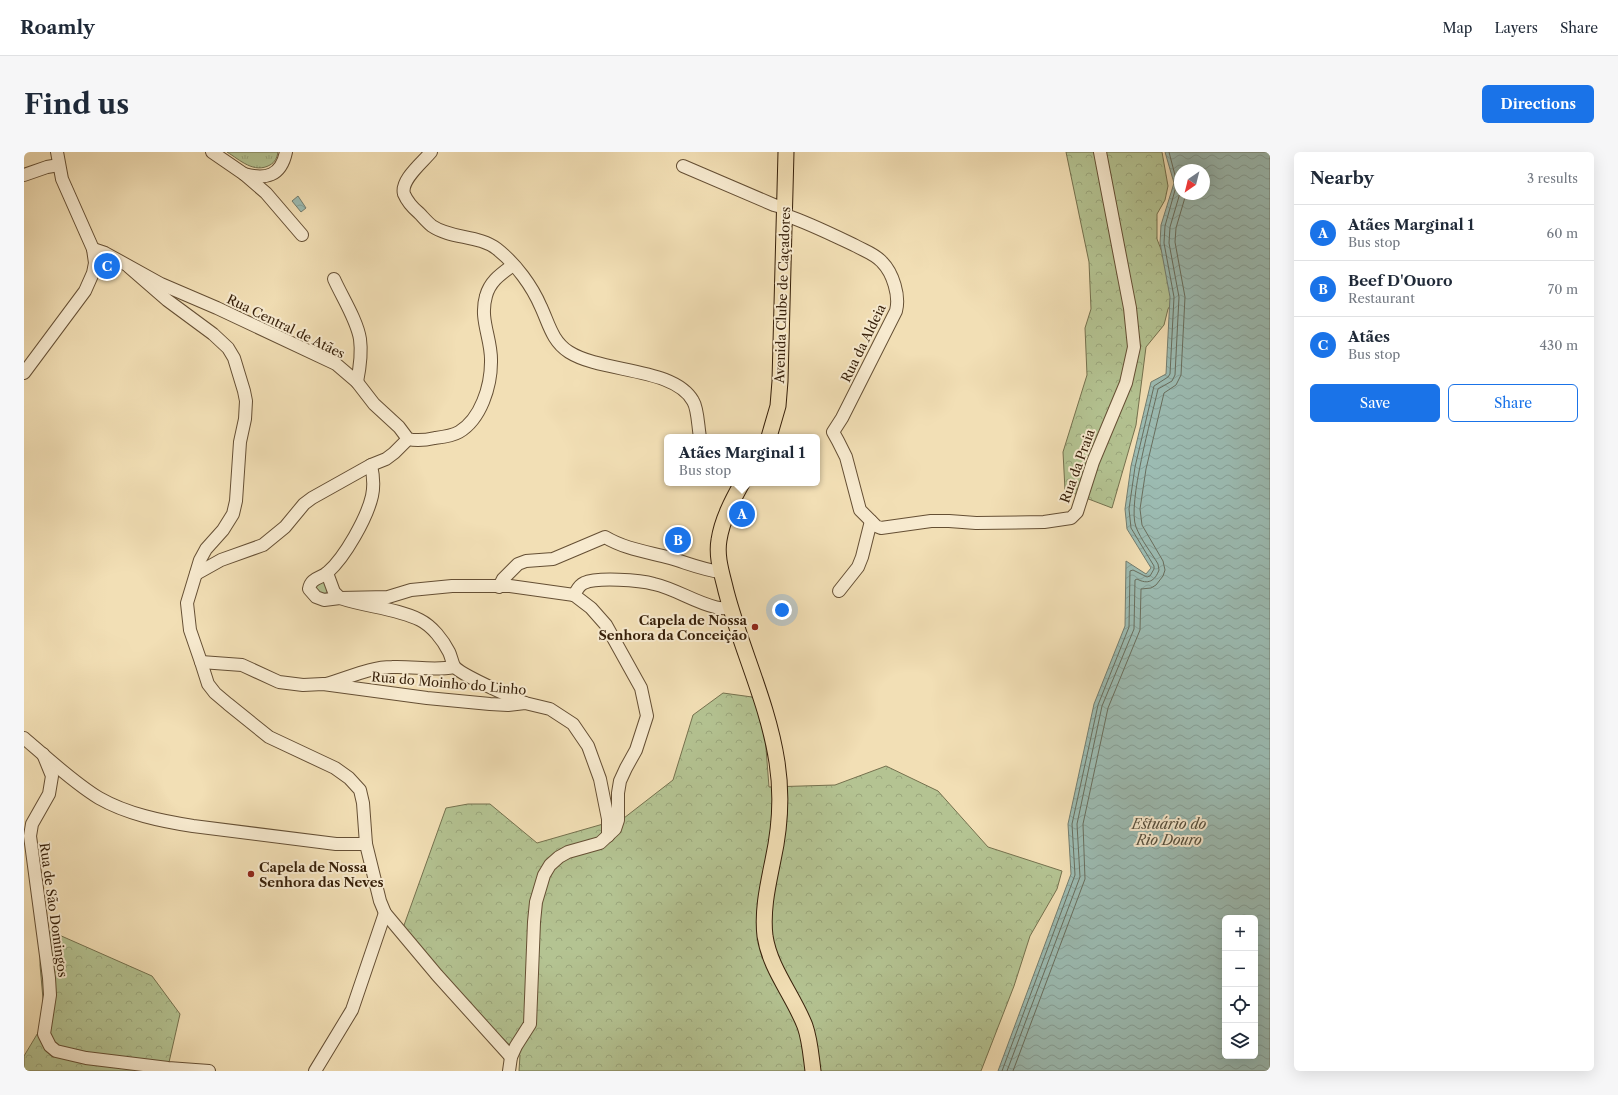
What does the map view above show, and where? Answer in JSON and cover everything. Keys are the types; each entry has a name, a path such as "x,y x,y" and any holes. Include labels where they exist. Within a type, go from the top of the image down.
{"main road":[{"name":"Avenida Clube de Caçadores","path":"770,434 778,406 780,381 786,152"},
{"path":"740,486 728,509 719,540 718,554 730,608 769,724 777,762 779,782 778,826 765,901 765,936 770,956 805,1027 811,1053 813,1071"}],"street":[{"path":"24,373 86,292 93,273 93,249 62,179 57,152"},
{"path":"212,152 244,174 266,193 302,235"},
{"path":"244,174 256,177 274,173 281,165 286,152"},
{"path":"431,152 407,180 404,193 408,201 432,226 490,244 513,265 526,280 536,297 552,334 558,343 568,351 598,364 667,380 679,386 694,402 699,434"},
{"name":"Rua da Praia","path":"871,521 876,526 881,528 931,521 1025,523 1065,520 1071,518 1076,512 1092,462 1126,383 1134,347 1130,308 1100,152"},
{"path":"24,175 47,167 59,165"},
{"path":"683,166 785,211"},
{"name":"Rua da Aldeia","path":"785,211 876,256 884,263 894,286 898,304 896,311 842,418 832,432 846,457 860,510 871,521"},
{"path":"93,249 105,253 129,267 167,300 202,326 228,348 236,364 244,391 246,401 245,419 240,442 236,501 233,514 223,530 206,549 200,560 187,603 190,630 202,662 208,684 234,709 270,737 336,768 349,778 360,790 363,803 366,844 380,901 385,913 437,975 511,1057"},
{"path":"196,574 221,560 263,545 285,527 304,504 312,498 371,465 386,459 408,439 421,441 451,435 459,432 474,418 483,400 490,375 491,353 484,325 485,297 496,278 513,265"},
{"name":"Rua Central de Atães","path":"129,267 161,284 217,308 336,364 357,382 374,404 399,427 408,439"},
{"path":"334,279 360,337 361,353 357,382"},
{"path":"371,465 373,486 368,507 347,551 327,574 312,581 309,589 311,593 319,599 388,598 411,590 452,586 499,586 574,594 591,608 606,625 641,688 647,716 636,750 620,781 618,793 618,820 615,829 600,843 568,852 559,857 550,865 544,875 536,902 534,922 530,1024 511,1057 509,1071"},
{"path":"839,591 858,567 871,521"},
{"path":"499,586 503,579 518,564 526,561 553,559 605,537 626,547 707,570 721,572"},
{"path":"327,574 334,592 340,598 408,615 421,621 433,629 442,640 448,650 454,666 466,674 525,703"},
{"path":"574,594 583,583 589,581 638,581 655,584 716,608 730,608"},
{"name":"Rua do Moinho do Linho","path":"202,662 242,665 279,682 303,685 323,684 427,698 482,703 508,705 525,703 550,709 573,724 588,746 600,779 608,819 608,836"},
{"path":"323,684 373,669 392,667 444,669 454,666"},
{"path":"24,738 100,798 133,812 170,822 193,826 336,844 366,844"},
{"name":"Rua de São Domingos","path":"43,754 52,776 49,794 32,824 30,836 49,978 50,995 44,1026 45,1040 56,1051 70,1055 168,1070 209,1071"},
{"path":"315,1071 352,1010 385,913"}],"green space":[{"path":"227,152 278,152 276,160 272,164 258,168 247,165"},
{"path":"1066,152 1162,152 1168,186 1165,200 1157,214 1157,239 1176,296 1168,309 1164,325 1146,347 1136,425 1112,508 1065,490 1063,452 1087,375 1085,328 1091,309 1089,262"},
{"path":"324,580 328,591 322,596 313,585"},
{"path":"723,693 752,697 762,696 769,787 835,785 886,766 938,791 988,847 1062,871 1057,889 1030,936 1014,986 981,1071 519,1071 520,1055 456,993 403,928 446,808 468,804 490,804 537,843 624,818 673,780 693,715"},
{"path":"41,927 152,976 180,1014 167,1071 24,1071 24,1056 45,1021 40,965"}],"water":[{"name":"Estuário do Rio Douro","path":"1165,152 1270,152 1270,1071 998,1071 1071,874 1068,824 1094,704 1125,626 1126,561 1146,574 1151,568 1127,529 1125,509 1131,466 1151,382 1166,374 1170,297 1160,243 1161,225 1174,183"},
{"path":"298,196 306,208 301,212 292,201"}],"place":[{"name":"Atães","path":"107,266"},
{"name":"Atães Marginal 1","path":"742,514"},
{"name":"Beef D'Ouoro","path":"678,540"},
{"name":"Capela de Nossa Senhora da Conceição","path":"755,627"},
{"name":"Capela de Nossa Senhora das Neves","path":"251,874"}]}
